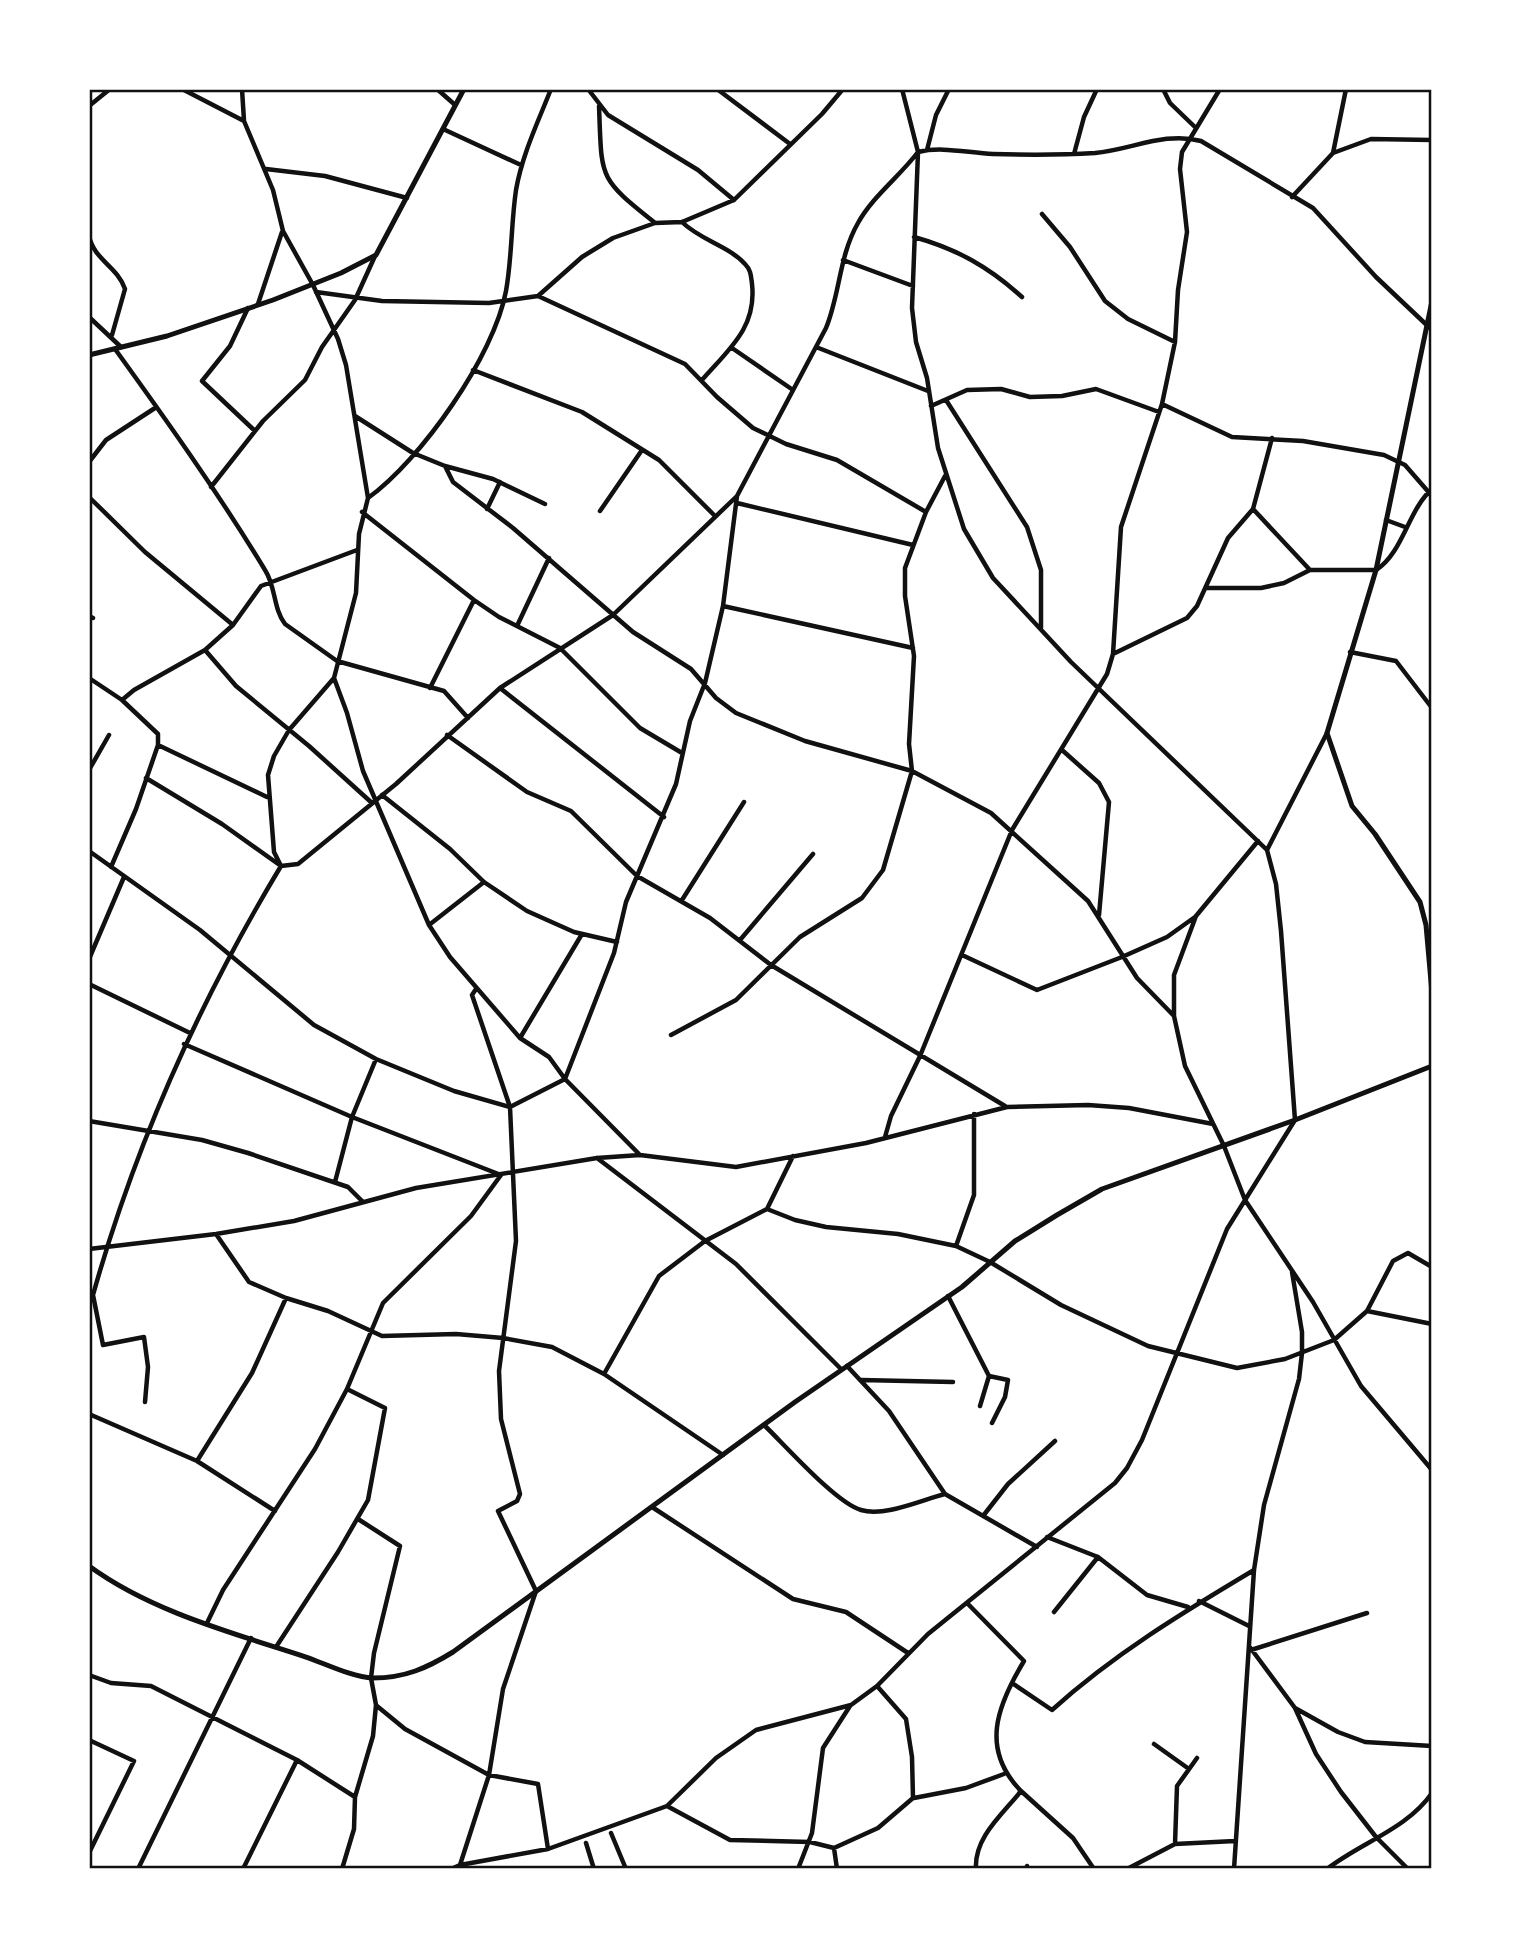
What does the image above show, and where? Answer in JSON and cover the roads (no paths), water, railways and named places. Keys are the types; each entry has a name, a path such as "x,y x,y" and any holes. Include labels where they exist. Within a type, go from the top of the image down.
{"street":[{"path":"89,106 110,89"},
{"path":"182,89 244,121"},
{"path":"242,89 244,121 265,169 283,231 334,328 346,365 368,498"},
{"path":"437,89 454,104"},
{"path":"211,487 256,431 306,380 334,328 357,296 464,89"},
{"path":"551,89 521,165 504,300 473,370 442,418 413,453 368,498 362,512 357,550 356,593 334,678 374,801 429,925 476,989 520,1038 549,1056 565,1079 640,1155"},
{"path":"588,89 608,115 713,181 734,200"},
{"path":"717,89 790,144"},
{"path":"538,296 582,257 613,238 655,223 682,222 734,200 843,89"},
{"path":"798,1869 810,1842 823,1748 851,1705 877,1686 908,1653 967,1603 1115,1483 1127,1468 1143,1440 1227,1229 1294,1120 1291,1042 1281,931 1276,884 1267,850 1071,662 993,578 975,550 945,476 929,391 916,342 913,286 918,152 902,89"},
{"path":"927,150 936,115 948,89"},
{"path":"1074,154 1084,117 1097,89"},
{"path":"1163,89 1170,103 1196,128"},
{"path":"885,1138 891,1116 920,1056 1012,830 1100,688 1113,654 1121,527 1162,404 1175,342 1178,290 1187,232 1180,169 1189,138 1212,108 1220,89"},
{"path":"1332,153 1346,89"},
{"path":"599,105 602,170 620,195 655,223"},
{"path":"443,129 521,165"},
{"path":"89,851 166,904 314,1025 376,1059 454,1091 510,1107 565,1079 617,942 637,876 676,784 690,721 705,683 723,606 737,499 837,302 843,260 859,222 918,152 927,150 995,154 1074,154 1189,138 1235,160 1313,208 1376,277 1430,328"},
{"path":"1292,197 1332,153 1371,139 1432,140"},
{"path":"265,169 325,176 408,198"},
{"path":"1042,214 1070,247 1105,300 1128,319 1175,342"},
{"path":"682,222 690,230 743,262 751,272 754,308 732,348 702,380"},
{"path":"258,304 283,231"},
{"path":"89,236 96,254 114,272 125,289 111,335"},
{"path":"914,237 952,248 976,261 1000,277 1022,297"},
{"path":"89,355 167,336 313,285 376,255"},
{"path":"843,260 913,286"},
{"path":"316,292 382,301 489,303 538,296 685,363 737,415 769,437 837,460 926,512"},
{"path":"1267,850 1327,733 1376,570 1385,519 1430,328 1432,300"},
{"path":"248,307 230,346 202,381 256,431"},
{"path":"89,317 111,335 155,408 272,580 279,616 285,624 337,661 444,691 468,718"},
{"path":"816,347 929,391"},
{"path":"732,348 793,390"},
{"path":"473,370 582,412 659,460 714,515"},
{"path":"931,406 967,390 984,388 1030,397 1062,396 1096,389 1158,412"},
{"path":"946,400 1027,527 1041,570 1041,629"},
{"path":"1162,404 1232,437 1272,438 1399,460 1430,493 1405,527 1388,558 1376,570 1310,570 1284,583 1261,588 1207,588"},
{"path":"89,462 106,440 155,408"},
{"path":"355,416 413,453 445,466 461,468 500,482 545,504"},
{"path":"1113,654 1187,618 1198,606 1228,538 1253,509 1272,438"},
{"path":"600,511 642,450"},
{"path":"445,466 453,482 549,558 613,615 655,648 691,669 725,706 762,726 912,771 991,813 1061,874 1099,916 1122,957 1147,992 1174,1016"},
{"path":"671,1035 736,1000 800,937 869,891 890,854 912,771 909,744 913,648 904,583 913,544 945,476"},
{"path":"487,509 500,482"},
{"path":"89,497 145,552 233,625"},
{"path":"146,778 222,824 281,866 298,864 382,795 500,688 613,615 714,515 737,499 913,544"},
{"path":"1253,509 1310,570"},
{"path":"362,512 474,600 560,648 640,728 682,753"},
{"path":"1385,519 1405,527"},
{"path":"122,700 134,690 205,650 233,625 253,595 272,580 357,550"},
{"path":"517,625 549,558"},
{"path":"430,688 474,600"},
{"path":"723,606 913,648"},
{"path":"205,650 236,686 374,801"},
{"path":"1350,652 1396,661 1432,708"},
{"path":"89,678 122,700 158,734 158,745 111,867"},
{"path":"281,866 274,852 267,797 268,775 274,756 289,730 334,678"},
{"path":"500,688 664,817"},
{"path":"1327,733 1352,806 1375,834 1420,902 1426,925 1432,993"},
{"path":"89,769 109,735"},
{"path":"447,735 527,792 571,811 637,876 682,900 771,965 1007,1107"},
{"path":"158,745 267,797"},
{"path":"1062,750 1099,783 1109,802 1099,916"},
{"path":"382,795 450,849 484,882 527,911 582,934 617,942"},
{"path":"682,900 744,802"},
{"path":"962,955 1037,990 1167,937 1196,916 1258,841"},
{"path":"740,940 813,854"},
{"path":"145,1402 148,1367 144,1337 103,1345 91,1296 184,1044 231,959 249,919 281,866"},
{"path":"89,958 124,877"},
{"path":"429,925 484,882"},
{"path":"1196,916 1174,975 1174,1016 1185,1066 1224,1146 1245,1200 1361,1386 1432,1470"},
{"path":"520,1038 582,934"},
{"path":"89,984 190,1033"},
{"path":"460,1865 489,1775 503,1689 536,1591 499,1516 500,1508 517,1501 520,1494 501,1419 499,1371 516,1241 510,1107 472,995 476,989"},
{"path":"184,1044 352,1117 501,1175"},
{"path":"335,1182 352,1117 376,1059"},
{"path":"89,1567 128,1591 207,1623 371,1678 422,1672 948,1296 1015,1241 1102,1189 1294,1120 1432,1066"},
{"path":"89,1249 216,1234 294,1221 416,1188 597,1158 640,1155 736,1167 885,1138 1007,1107 1088,1105 1129,1108 1213,1125"},
{"path":"956,1246 970,1213 974,1195 974,1114"},
{"path":"89,1121 202,1140 248,1153 348,1187 363,1202"},
{"path":"604,1374 659,1276 705,1241 767,1209 793,1156"},
{"path":"597,1158 736,1264 844,1368 861,1380 889,1411 944,1494 1037,1547"},
{"path":"207,1623 223,1590 315,1449 347,1389 383,1303 471,1216 501,1175"},
{"path":"767,1209 795,1220 826,1227 898,1234 956,1246 990,1262 1061,1306 1148,1346 1175,1354 1249,1367 1302,1353 1334,1340 1367,1311 1393,1261 1408,1253 1432,1267"},
{"path":"216,1234 249,1282 371,1328 382,1336 395,1338 456,1334 503,1338 552,1348 604,1374 723,1455"},
{"path":"1234,1869 1254,1570 1264,1505 1299,1378 1302,1353 1302,1332 1292,1272"},
{"path":"948,1296 989,1376 980,1406"},
{"path":"197,1461 252,1373 286,1298"},
{"path":"1367,1311 1432,1324"},
{"path":"989,1376 1008,1380 1005,1397 992,1423"},
{"path":"861,1380 953,1382"},
{"path":"276,1647 368,1500 385,1408 347,1389"},
{"path":"89,1414 197,1461 275,1511"},
{"path":"764,1425 843,1500 861,1510 883,1510 944,1494"},
{"path":"983,1516 1008,1484 1055,1441"},
{"path":"652,1507 793,1599 846,1612 908,1653"},
{"path":"342,1869 354,1829 355,1797 373,1736 376,1705 371,1678 374,1653 400,1546 358,1519"},
{"path":"1046,1537 1098,1557 1147,1595 1188,1607"},
{"path":"1054,1612 1098,1557"},
{"path":"1012,1683 1052,1710 1122,1651 1188,1607 1254,1570"},
{"path":"1199,1601 1249,1626"},
{"path":"967,1603 1024,1661 1012,1683 997,1724 996,1752 1004,1774 1073,1838 1094,1869"},
{"path":"1250,1648 1367,1613"},
{"path":"138,1869 251,1638"},
{"path":"1250,1648 1294,1708 1316,1754 1376,1837 1408,1869"},
{"path":"89,1675 111,1683 151,1686 213,1715 297,1760 355,1797"},
{"path":"877,1686 906,1719 912,1757 913,1798"},
{"path":"376,1705 405,1729 489,1775 538,1784 548,1849"},
{"path":"451,1869 460,1865 548,1849 667,1806 716,1758 756,1730 851,1705"},
{"path":"1294,1708 1338,1732 1365,1742 1432,1746"},
{"path":"89,1740 134,1761 89,1853"},
{"path":"1154,1744 1189,1769"},
{"path":"1175,1844 1177,1786 1197,1758"},
{"path":"243,1869 297,1760"},
{"path":"667,1806 730,1840 810,1842 834,1848 878,1828 913,1798 965,1788 1004,1774"},
{"path":"976,1869 975,1860 989,1829 1021,1791"},
{"path":"1328,1869 1412,1817 1432,1793"},
{"path":"611,1833 626,1869"},
{"path":"1126,1869 1175,1844 1234,1841"},
{"path":"586,1843 594,1869"},
{"path":"834,1848 837,1869"}]}
